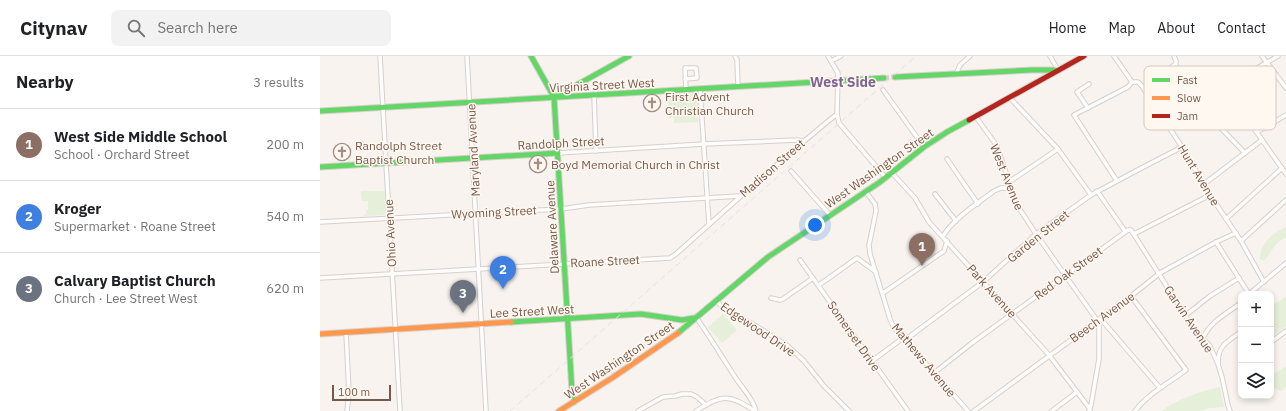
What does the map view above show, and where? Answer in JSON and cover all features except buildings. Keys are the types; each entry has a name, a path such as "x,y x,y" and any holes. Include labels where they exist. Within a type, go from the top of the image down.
{"main road":[{"name":"Delaware Avenue","path":"531,56 554,98 572,391 574,402"},
{"name":"West Washington Street","path":"559,411 676,335 768,257 886,178 924,147 1084,56"},
{"path":"554,98 626,57"},
{"path":"895,77 1058,70"},
{"name":"Virginia Street West","path":"320,111 884,78"},
{"name":"Randolph Street","path":"320,167 558,153"},
{"name":"Lee Street West","path":"320,334 641,314 682,320 696,317"},
{"path":"662,344 679,329 678,324 670,318"}],"street":[{"name":"Ohio Avenue","path":"380,56 400,411"},
{"name":"Maryland Avenue","path":"468,56 483,324 486,411"},
{"path":"735,56 737,60 738,86"},
{"path":"828,56 838,73 836,114 839,123 886,178"},
{"path":"831,61 841,56"},
{"path":"956,74 960,65 970,56"},
{"path":"1050,56 1058,70"},
{"name":"Hunt Avenue","path":"1114,56 1132,82 1138,82 1144,90"},
{"path":"1173,66 1176,64 1174,56"},
{"path":"1262,56 1270,66"},
{"path":"1260,66 1278,56"},
{"path":"685,79 697,78 696,68 685,68 685,79 686,90"},
{"path":"1276,74 1286,88"},
{"path":"1117,181 1074,115 1128,87 1132,82"},
{"path":"1088,108 1077,92 1089,84"},
{"path":"700,89 709,224"},
{"path":"883,90 924,147"},
{"path":"594,95 596,151"},
{"path":"1010,98 1058,149 1091,195"},
{"name":"Madison Street","path":"709,224 836,114"},
{"path":"1276,121 1286,115"},
{"name":"West Avenue","path":"976,117 997,146 1017,205 1065,276 1099,319 1099,359 1089,410"},
{"name":"Hunt Avenue","path":"1170,130 1210,195 1241,241 1264,282"},
{"path":"1223,130 1245,153"},
{"path":"1260,130 1257,132 1286,174"},
{"path":"1204,184 1262,140"},
{"name":"Randolph Street","path":"558,153 704,144 803,141"},
{"name":"Garden Street","path":"872,361 983,282 1036,234 1091,195 1182,147"},
{"path":"1010,182 1058,149"},
{"path":"947,159 978,204"},
{"path":"1226,218 1282,168"},
{"path":"791,171 830,215"},
{"name":"Park Avenue","path":"892,173 915,198 929,222 1050,355 1089,410"},
{"path":"943,236 947,229 956,221 997,190 1011,188"},
{"path":"1097,191 1125,231 1130,230 1133,233 1136,233 1210,195"},
{"name":"Mathews Avenue","path":"866,192 875,204 875,217 869,245 890,319 894,328 968,411"},
{"path":"935,194 956,221"},
{"name":"Wyoming Street","path":"320,222 476,212 562,209 589,205 740,196"},
{"path":"1241,241 1286,200"},
{"name":"Roane Street","path":"320,278 670,258 709,224"},
{"name":"Red Oak Street","path":"934,373 972,343 1125,231"},
{"name":"Garvin Avenue","path":"1133,233 1160,273 1195,331 1210,346 1218,364 1230,411"},
{"name":"Beech Avenue","path":"974,411 1160,273 1216,242 1236,234"},
{"path":"883,293 944,251 947,241"},
{"path":"1216,242 1247,291"},
{"path":"819,285 857,258 876,272"},
{"name":"Somerset Drive","path":"800,260 908,411"},
{"path":"1253,291 1286,263"},
{"path":"771,298 780,300 783,299 813,278"},
{"path":"1186,315 1210,296 1239,278"},
{"path":"1131,296 1186,370 1143,401 1136,411"},
{"name":"Edgewood Drive","path":"716,300 722,307 788,346 804,361 824,386 849,411"},
{"path":"1203,338 1206,330 1238,305"},
{"path":"696,317 744,391 755,405 755,411"},
{"path":"1099,319 1160,388"},
{"path":"1274,340 1286,331"},
{"path":"346,332 348,393 347,411"},
{"path":"1218,364 1218,357 1223,345 1238,334"},
{"path":"1052,411 1077,392"},
{"path":"638,411 663,397 682,394 691,394 706,405"},
{"path":"696,411 716,399 731,398 740,401 755,411"}],"green space":[{"path":"697,94 698,122 674,123 674,117 669,118 668,96"},
{"path":"361,191 385,191 386,212 383,215 364,216 366,214 366,210 368,210 368,201 362,201"},
{"path":"1286,227 1286,238 1282,239 1276,244 1264,261 1260,259 1262,248 1268,239 1276,232"},
{"path":"1286,296 1286,326 1274,336 1274,304"},
{"path":"723,314 737,330 722,343 708,327"},
{"path":"1286,366 1286,387 1281,391 1274,388 1274,374"},
{"path":"1220,387 1224,407 1210,408 1201,411 1162,411 1174,403 1190,396"}],"tunnel":[{"path":"884,78 895,77"}],"railway":[{"path":"510,411 916,56"}],"traffic: fast":[{"path":"531,56 554,97 572,391 574,402"},
{"path":"557,96 629,56"},
{"path":"895,77 1058,70"},
{"path":"320,111 884,78"},
{"path":"678,333 768,257 880,182 924,147 969,120"},
{"path":"320,167 558,153"},
{"path":"511,322 641,314 682,320 694,318"}],"traffic: slow":[{"path":"320,334 511,322"},
{"path":"559,411 612,378 678,333"}],"traffic: jam":[{"path":"969,120 1084,56"}],"place":[{"name":"First Advent Christian Church","path":"652,103"},
{"name":"Randolph Street Baptist Church","path":"342,152"},
{"name":"Boyd Memorial Church in Christ","path":"538,164"},
{"name":"West Side Middle School","path":"922,266"},
{"name":"Kroger","path":"503,289"},
{"name":"Calvary Baptist Church","path":"463,313"}],"district":[{"name":"West Side","path":"843,82"}]}
